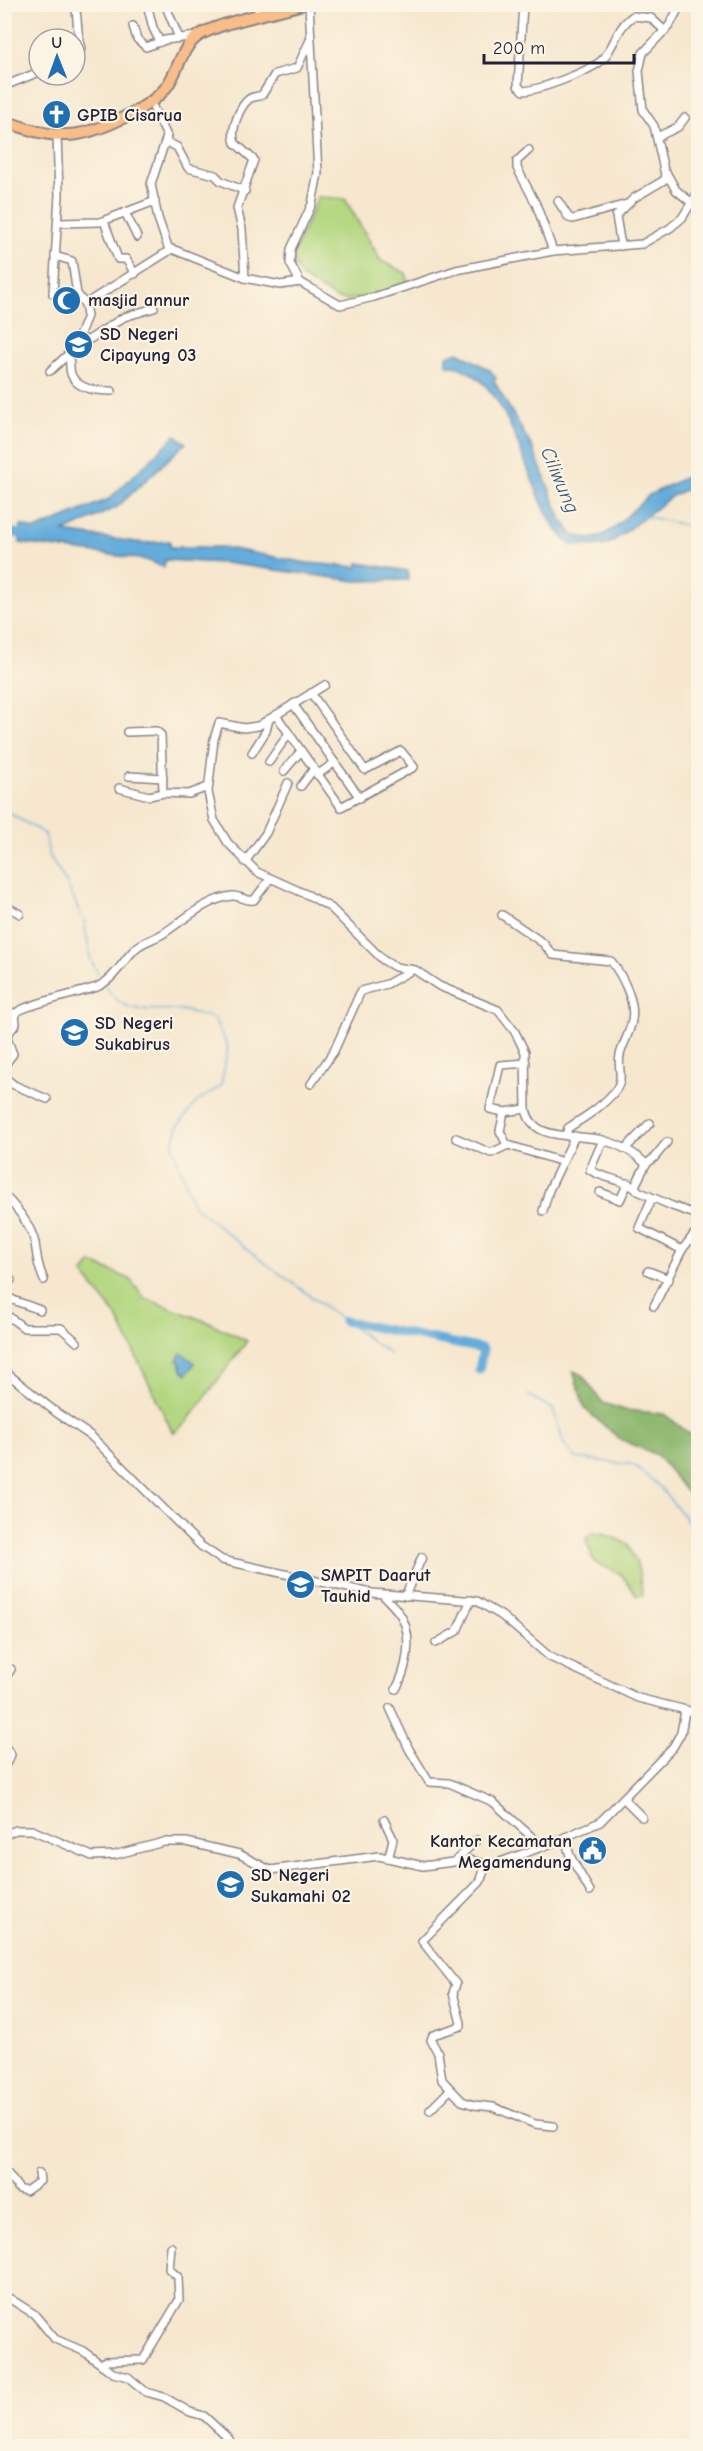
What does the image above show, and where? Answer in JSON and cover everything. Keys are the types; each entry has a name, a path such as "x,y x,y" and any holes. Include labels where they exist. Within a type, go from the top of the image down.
{"highway":[{"path":"4,121 38,132 57,135 89,131 151,103 166,88 184,51 198,36 303,4"}],"street":[{"path":"75,4 78,18 77,27"},
{"path":"147,4 159,42"},
{"path":"165,4 179,38"},
{"path":"256,4 260,16"},
{"path":"309,4 316,100 318,173 312,204 290,256 291,268 300,282 340,305 374,297 456,270 553,251 642,244 655,238 682,218 699,192"},
{"path":"523,4 518,86 523,91 598,64 610,49 620,30 633,16 651,18 665,31"},
{"path":"621,246 616,216 629,203 666,179 657,137 643,110 639,71 643,52 659,33 665,31 681,4"},
{"path":"133,26 143,46 148,47 159,42 198,36"},
{"path":"245,278 244,246 237,208 245,191 254,160 233,140 233,129 239,112 249,98 262,95 275,74 297,68 310,40"},
{"path":"4,86 27,77"},
{"path":"151,103 166,129 167,142 151,180 169,250"},
{"path":"657,137 678,127 685,117"},
{"path":"53,294 59,195 57,135"},
{"path":"167,142 177,147 188,168 215,175 221,181 245,191"},
{"path":"529,150 517,160 517,168 536,204 553,251"},
{"path":"666,172 676,190 692,203"},
{"path":"58,223 104,221 155,201"},
{"path":"558,201 568,218 573,219 629,203"},
{"path":"125,212 137,237"},
{"path":"104,221 118,259 126,259 135,274"},
{"path":"85,304 135,274 169,250 188,254 216,268 245,278 280,285 300,282"},
{"path":"50,371 80,339 87,316 85,304 77,294 72,261 55,256"},
{"path":"80,339 92,339 124,317 154,308"},
{"path":"68,354 71,374 80,385 97,391 112,391"},
{"path":"325,685 250,728 219,723 213,740 214,758 208,787 216,824 244,862 270,879 324,904 337,913 376,955 395,967 412,970 439,986 498,1010 522,1044 526,1063 526,1109 529,1118 542,1130 603,1140 625,1149 646,1164"},
{"path":"276,715 339,807 345,807 414,765 401,751 365,770 311,693"},
{"path":"293,704 360,798"},
{"path":"252,753 266,731 268,719"},
{"path":"127,732 160,734 163,754 163,793"},
{"path":"268,762 289,733"},
{"path":"284,771 301,751"},
{"path":"301,786 315,772 334,763"},
{"path":"129,776 163,778"},
{"path":"244,862 266,833 288,783"},
{"path":"119,788 146,795 189,794 208,787"},
{"path":"15,1014 21,1008 58,1000 100,985 111,978 130,954 146,941 162,934 207,904 233,896 254,900 270,879"},
{"path":"4,904 20,914"},
{"path":"502,915 543,943 553,955 611,961 621,976 629,996 633,1017 620,1055 622,1075 618,1087 587,1116 567,1129 566,1135"},
{"path":"311,1083 334,1052 361,991 387,984 412,970"},
{"path":"4,1009 15,1014"},
{"path":"4,1066 13,1054 6,1036 16,1024 15,1014"},
{"path":"526,1063 504,1064 500,1067 490,1110 504,1112 526,1109"},
{"path":"4,1077 14,1085 46,1099"},
{"path":"504,1112 500,1131 507,1145"},
{"path":"625,1149 650,1123"},
{"path":"543,1211 549,1190 575,1136"},
{"path":"456,1138 492,1153 507,1145 563,1162"},
{"path":"603,1140 590,1170 610,1180 628,1183 652,1198 699,1215"},
{"path":"636,1189 646,1164 667,1142"},
{"path":"600,1192 620,1200 628,1183"},
{"path":"4,1196 22,1216 33,1237 37,1264 44,1280"},
{"path":"652,1198 640,1221 639,1228 682,1250"},
{"path":"654,1306 682,1250 699,1229"},
{"path":"648,1271 669,1280"},
{"path":"11,1281 4,1292 13,1300 40,1310"},
{"path":"5,1314 24,1328 61,1328 77,1342"},
{"path":"4,1371 57,1413 91,1436 201,1546 222,1560 382,1595 471,1600 492,1609 550,1657 638,1698 699,1713"},
{"path":"405,1596 422,1557"},
{"path":"382,1595 398,1612 406,1628 405,1669 396,1689"},
{"path":"436,1643 457,1631 471,1600"},
{"path":"4,1680 11,1670"},
{"path":"390,1708 409,1749 429,1782 449,1783 493,1802 543,1846"},
{"path":"4,1835 16,1830 32,1830 92,1856 109,1856 164,1842 186,1842 239,1854 270,1870 389,1856 423,1866 468,1860 486,1865 543,1846 600,1822 677,1741 685,1710"},
{"path":"4,1745 11,1755 4,1767"},
{"path":"624,1799 642,1817"},
{"path":"384,1820 393,1839 389,1856"},
{"path":"565,1837 567,1850 590,1891"},
{"path":"453,1863 477,1840"},
{"path":"486,1865 480,1882 422,1941 457,1985 453,1993 462,2025 433,2035 431,2040 438,2053 441,2079 450,2090 470,2104 493,2106 535,2124 553,2126"},
{"path":"430,2110 450,2090"},
{"path":"4,2174 8,2174 19,2189 26,2192 41,2179 39,2173"},
{"path":"102,2365 105,2361 143,2360 179,2300 178,2277 169,2269 171,2247"},
{"path":"4,2295 43,2322 51,2336 83,2351 113,2373 128,2377 146,2392 164,2397 190,2412 204,2416 229,2439 232,2446"}],"green space":[{"path":"318,197 345,199 381,261 406,273 408,283 348,300 337,299 300,276 293,260 294,252"},
{"path":"92,1263 130,1279 144,1298 210,1323 247,1341 186,1423 173,1433 116,1315 83,1274"},
{"path":"573,1371 581,1374 603,1403 625,1410 664,1414 698,1440 698,1506 657,1455 620,1439 585,1409"},
{"path":"603,1533 628,1544 638,1567 643,1595 637,1596 621,1574 594,1562 586,1540 588,1535"}],"water":[{"path":"458,352 490,370 496,378 494,381 533,449 562,520 573,535 589,539 600,537 613,529 649,495 698,471 698,484 672,496 612,542 603,546 571,545 555,527 505,415 490,391 471,373 447,365 447,356"},
{"path":"176,435 186,443 117,507 64,532 143,543 170,541 170,547 222,547 307,563 358,567 358,563 408,571 408,580 356,581 225,563 165,560 164,567 142,559 20,543 21,525 35,530 109,499"},
{"path":"181,1353 195,1363 187,1374 182,1370 180,1361 177,1360"}],"waterway":[{"path":"644,516 698,528"},
{"name":"Ciliwung","path":"4,531 32,536"},
{"path":"4,810 45,834 49,855 67,884 84,921 91,961 102,981"},
{"path":"105,985 112,996 129,1007 148,1010 181,1010 214,1018 228,1047 221,1086 197,1102 178,1126 173,1146 193,1205 249,1251 391,1355"},
{"path":"344,1321 483,1349 479,1370"},
{"path":"528,1395 553,1409 564,1444 576,1458 634,1465 660,1487 698,1534"}],"place":[{"name":"GPIB Cisarua","path":"56,115"},
{"name":"masjid annur","path":"67,300"},
{"name":"SD Negeri Cipayung 03","path":"79,344"},
{"name":"SD Negeri Sukabirus","path":"74,1033"},
{"name":"SMPIT Daarut Tauhid","path":"300,1585"},
{"name":"Kantor Kecamatan Megamendung","path":"593,1851"},
{"name":"SD Negeri Sukamahi 02","path":"230,1885"}]}
